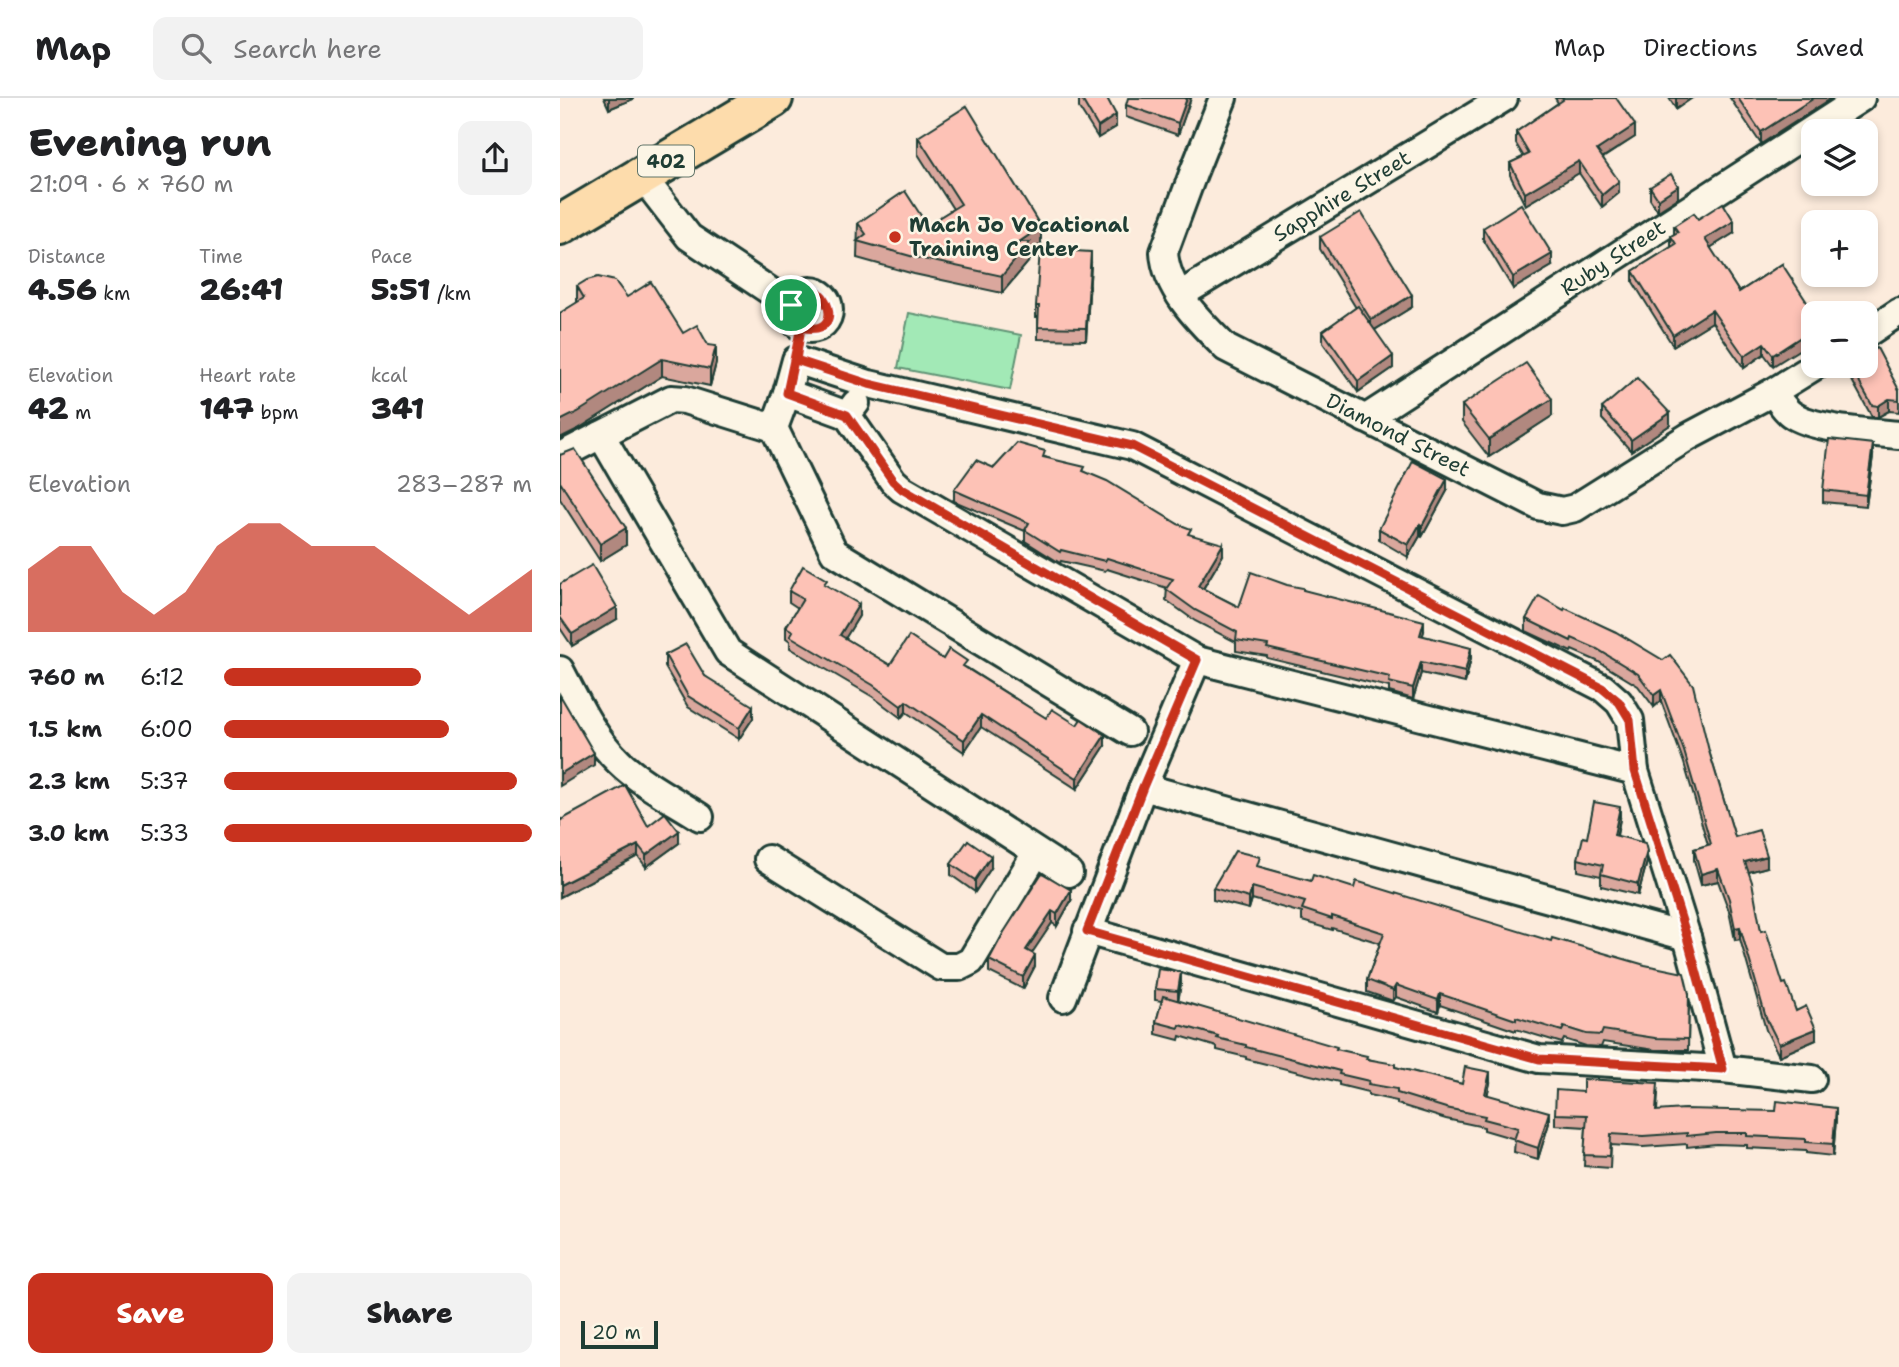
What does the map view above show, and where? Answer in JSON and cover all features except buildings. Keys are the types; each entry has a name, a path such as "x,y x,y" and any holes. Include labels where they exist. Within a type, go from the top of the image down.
{"main road":[{"name":"402","path":"563,216 641,175 773,98"}],"street":[{"name":"Diamond Street","path":"1223,98 1164,252 1165,265 1180,295 1201,324 1226,348 1538,506 1563,511 1585,502 1688,437 1773,393 1801,375"},
{"name":"Sapphire Street","path":"1180,295 1504,98"},
{"name":"Ruby Street","path":"1365,419 1861,98"},
{"path":"641,175 689,237 796,316 796,360 775,428 834,552 1130,732"},
{"path":"1878,326 1899,312"},
{"path":"796,360 869,384 1132,446 1602,688 1619,702 1630,720 1635,771 1687,937 1723,1069"},
{"path":"847,415 869,384"},
{"path":"787,393 847,415 893,481 902,489 1197,660 1635,771"},
{"path":"1773,393 1791,414 1813,422 1836,428 1899,435"},
{"path":"560,456 671,399 685,400 775,428"},
{"path":"601,435 728,652 1069,873"},
{"path":"1063,998 1143,787 1197,660"},
{"path":"560,670 590,726 621,764 699,817"},
{"path":"1143,787 1687,937"},
{"path":"768,859 940,967 959,967 971,961 1036,853"},
{"path":"1087,931 1539,1059 1723,1069 1812,1079"}],"green space":[{"path":"909,313 1021,335 1010,390 898,368"}],"place":[{"name":"Mach Jo Vocational Training Center","path":"895,237"}],"route":[{"path":"791,305 791,314 801,327 787,393 847,415 893,481 902,489 1197,660 1143,787 1087,931 1539,1059 1723,1069 1687,937 1635,771 1630,720 1619,702 1602,688 1132,446 869,384 796,360 801,327 810,329 825,322 829,305 825,297 809,290 801,293 791,305"}]}
